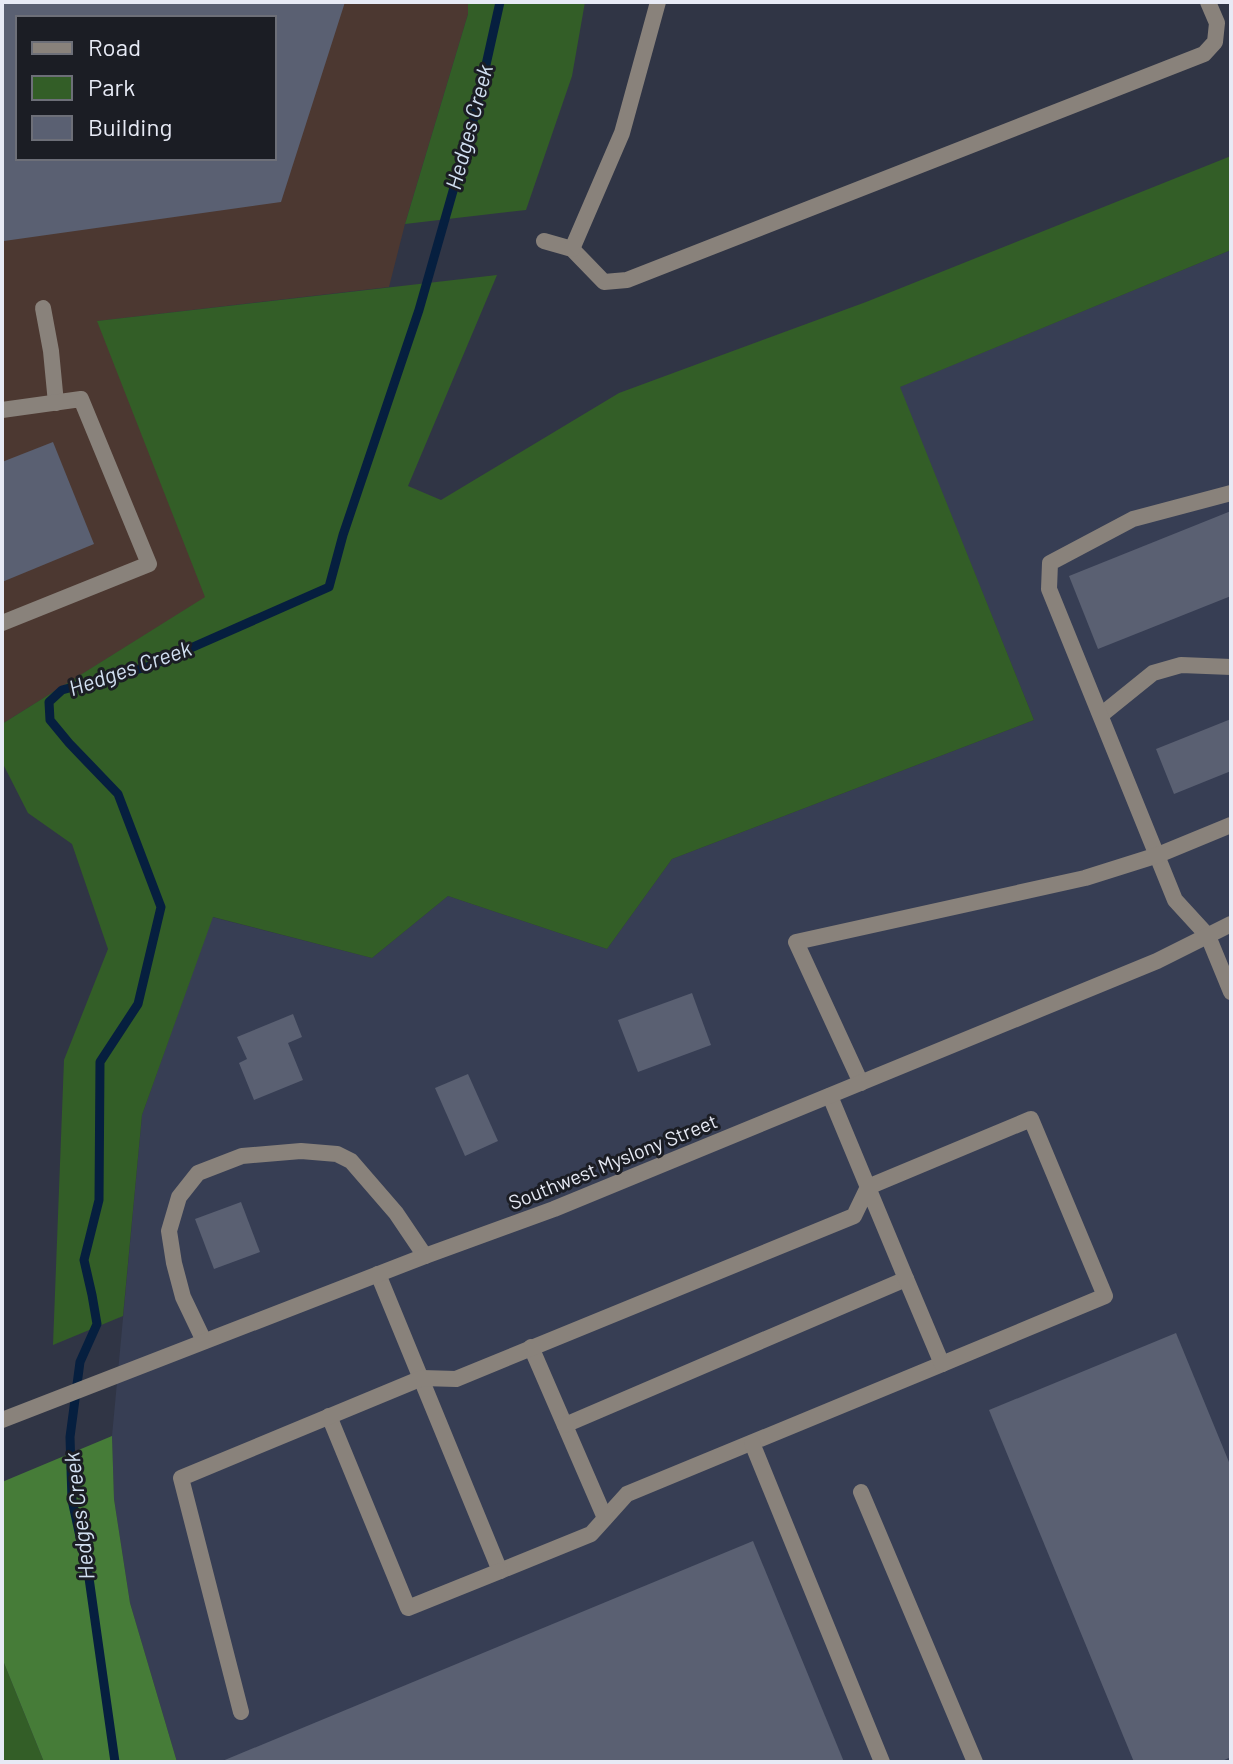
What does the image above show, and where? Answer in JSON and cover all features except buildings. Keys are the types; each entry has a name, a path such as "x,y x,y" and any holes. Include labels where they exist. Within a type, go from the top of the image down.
{"street":[{"path":"572,249 622,133 658,2"},
{"path":"544,241 572,249 604,282 627,280 1204,54 1215,42 1217,23 1208,2"},
{"path":"43,308 56,403"},
{"path":"2,410 81,399 149,564 2,623"},
{"path":"1231,493 1133,519 1050,563 1049,589 1175,900 1208,936 1231,992"},
{"path":"1101,715 1153,673 1181,665 1231,667"},
{"path":"861,1083 796,942 1085,878 1158,855 1231,825"},
{"name":"Southwest Myslony Street","path":"2,1420 554,1209 1157,961 1231,924"},
{"path":"830,1096 942,1364"},
{"path":"241,1712 181,1478 329,1416 422,1378 456,1379 854,1216 868,1187 1031,1119 1105,1296 627,1494 591,1534 408,1608 329,1416"},
{"path":"204,1341 183,1297 169,1231 179,1197 198,1173 227,1161 242,1156 301,1151 337,1154 351,1161 378,1192 425,1256"},
{"path":"378,1274 500,1571"},
{"path":"565,1425 906,1279"},
{"path":"531,1347 605,1518"},
{"path":"752,1443 882,1762"},
{"path":"861,1492 975,1762"}],"shaded area":[{"path":"2,2 468,2 468,14 389,287 98,321 206,597 2,724"},
{"path":"1231,250 1231,1762 177,1762 130,1603 114,1499 112,1436 142,1115 212,917 372,958 448,896 607,949 672,859 1034,720 899,387"}],"green space":[{"path":"468,2 585,2 572,76 526,210 405,224 468,14"},
{"path":"1231,156 1231,250 900,387 1034,720 672,859 607,949 448,896 372,958 213,917 142,1115 123,1316 53,1345 64,1060 108,949 72,844 28,813 2,762 2,724 205,597 97,321 497,275 408,486 441,500 619,393 866,302"},
{"path":"112,1436 114,1499 130,1603 177,1762 44,1762 2,1658 2,1482"},
{"path":"2,1658 44,1762 2,1762"}],"waterway":[{"name":"Hedges Creek","path":"115,1762 89,1578 72,1500 70,1437 80,1362 97,1324 84,1260 99,1200 100,1062 138,1004 161,907 118,794 50,720 49,702 62,690 150,666 329,587 343,535 419,310 475,114 500,2"}]}
